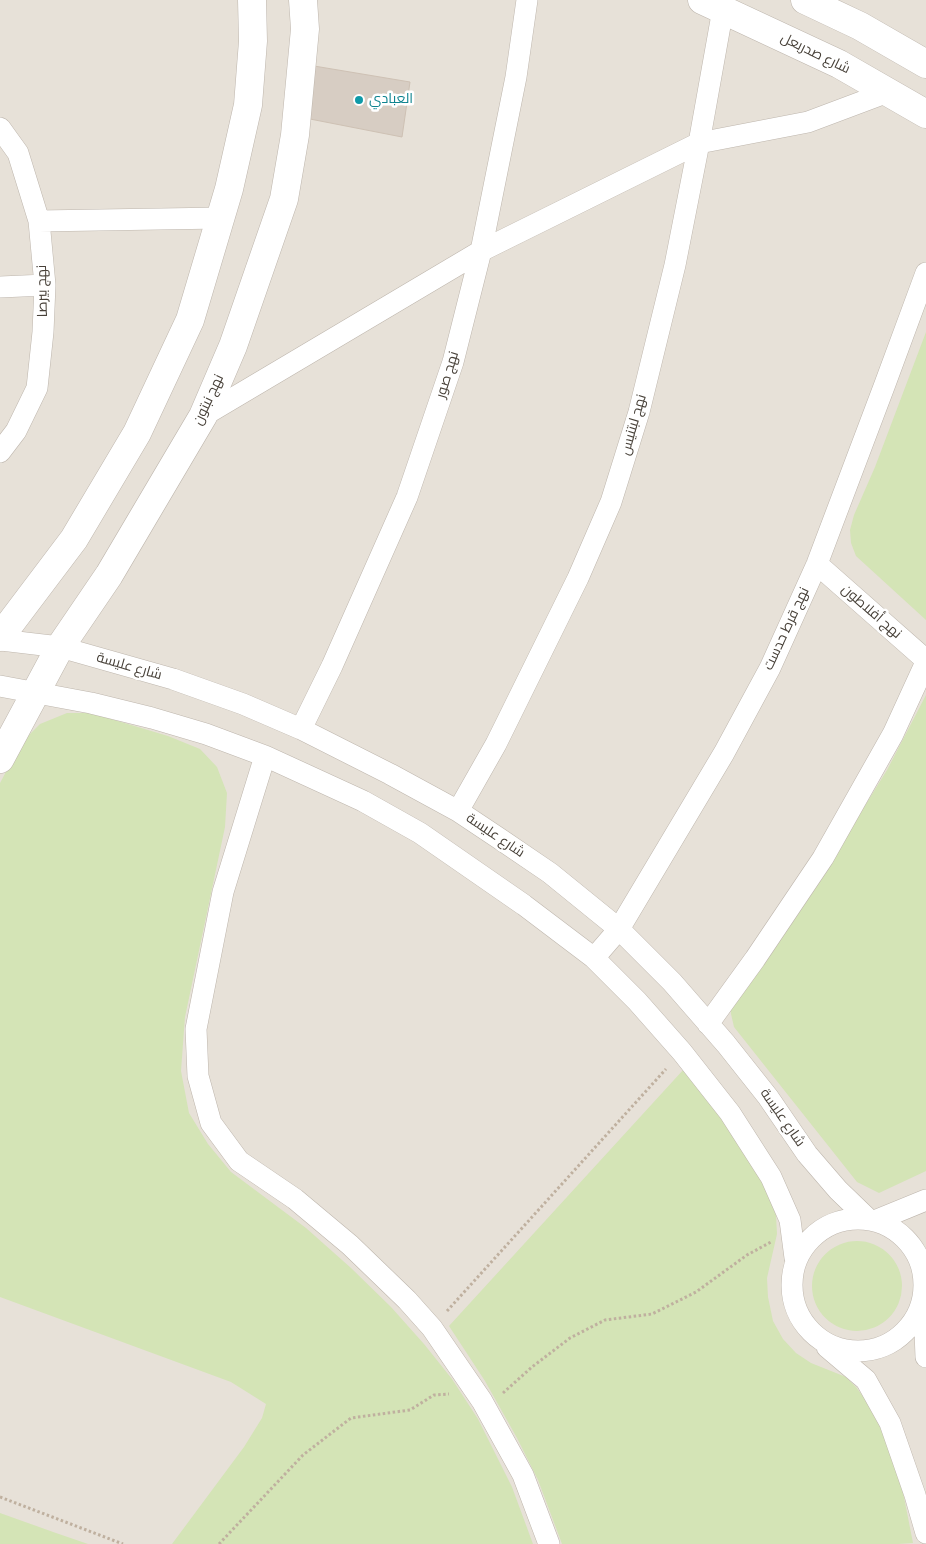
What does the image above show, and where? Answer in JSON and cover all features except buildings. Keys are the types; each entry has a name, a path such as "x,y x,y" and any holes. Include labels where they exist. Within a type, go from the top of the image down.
{"street":[{"path":"0,638 74,539 137,433 190,320 220,218 248,106 253,41 252,0"},
{"name":"نهج نبتون","path":"0,759 34,692 60,647 109,575 202,416 233,346 284,199 295,135 305,29 303,0"},
{"name":"نهج صور","path":"301,729 332,666 407,498 453,362 481,251 516,77 527,0"},
{"path":"805,0 860,26 926,64"},
{"name":"شارع صدربعل","path":"713,5 838,64 926,114"},
{"name":"نهج لبتنيس","path":"458,811 496,744 578,578 611,502 639,412 675,265 699,143 713,5"},
{"path":"202,416 481,251 699,143 808,122 888,92"},
{"name":"نهج بيرصا","path":"0,128 18,153 39,220 45,284 44,332 37,388 16,430 0,452"},
{"path":"39,220 220,218"},
{"name":"نهج قرط حدست","path":"594,958 618,929 733,736 770,668 817,564 926,273"},
{"path":"0,287 45,284"},
{"name":"نهج أفلاطون","path":"817,564 926,661"},
{"name":"شارع عليسة","path":"0,638 60,647 173,679 243,704 301,729 458,811 550,873 618,929 672,982 768,1097 808,1154 838,1190 872,1219"},
{"path":"708,1024 755,960 823,858 893,734 926,661"},
{"path":"0,686 91,703 152,718 206,734 265,756 363,801 420,833 524,905 594,958 638,1001 682,1052 730,1113 771,1177 790,1220 795,1258 791,1284 797,1312 814,1335 866,1380 886,1414 916,1495 926,1533"},
{"path":"265,756 223,892 196,1029 198,1076 211,1123 239,1161 295,1199 350,1245 407,1300 432,1328 475,1391 523,1475 549,1544"},
{"path":"795,1258 814,1234 839,1220 872,1219 926,1200"},
{"path":"872,1219 901,1233 918,1254 925,1292 926,1357"},
{"path":"814,1335 838,1349 865,1352 890,1344 911,1326 925,1292"}],"path":[{"path":"432,1328 682,1052"},
{"path":"219,1544 303,1455 351,1418 410,1410 434,1395 475,1391 504,1394 532,1368 570,1338 605,1320 652,1314 696,1292 747,1255 791,1231"},
{"path":"0,1497 123,1544"}],"shaded area":[{"path":"0,0 926,0 926,1544 0,1544"}],"green space":[{"path":"926,332 926,620 856,556 851,543 850,530 854,515 875,467"},
{"path":"926,695 926,1171 879,1193 857,1182 734,1027 730,999 853,825 887,770"},
{"path":"67,713 91,713 168,736 200,749 217,767 227,793 225,827 185,1017 181,1071 189,1113 208,1144 231,1172 306,1228 351,1268 391,1307 452,1379 478,1419 512,1487 533,1544 172,1544 244,1447 262,1418 266,1404 231,1382 0,1297 0,783 22,742 40,724"},
{"path":"684,1069 705,1094 767,1188 776,1215 777,1234 767,1278 768,1297 773,1321 783,1339 796,1353 811,1363 846,1377 871,1407 883,1428 901,1482 913,1543 562,1544 538,1480 517,1438 485,1381 449,1326"},
{"path":"857,1241 874,1244 889,1254 899,1269 902,1286 899,1303 889,1318 874,1328 857,1331 840,1328 825,1318 815,1303 812,1286 815,1269 825,1254 840,1244"},
{"path":"0,1513 56,1533 88,1544 0,1544"}],"place":[{"name":"العبادي","path":"359,100"}]}
